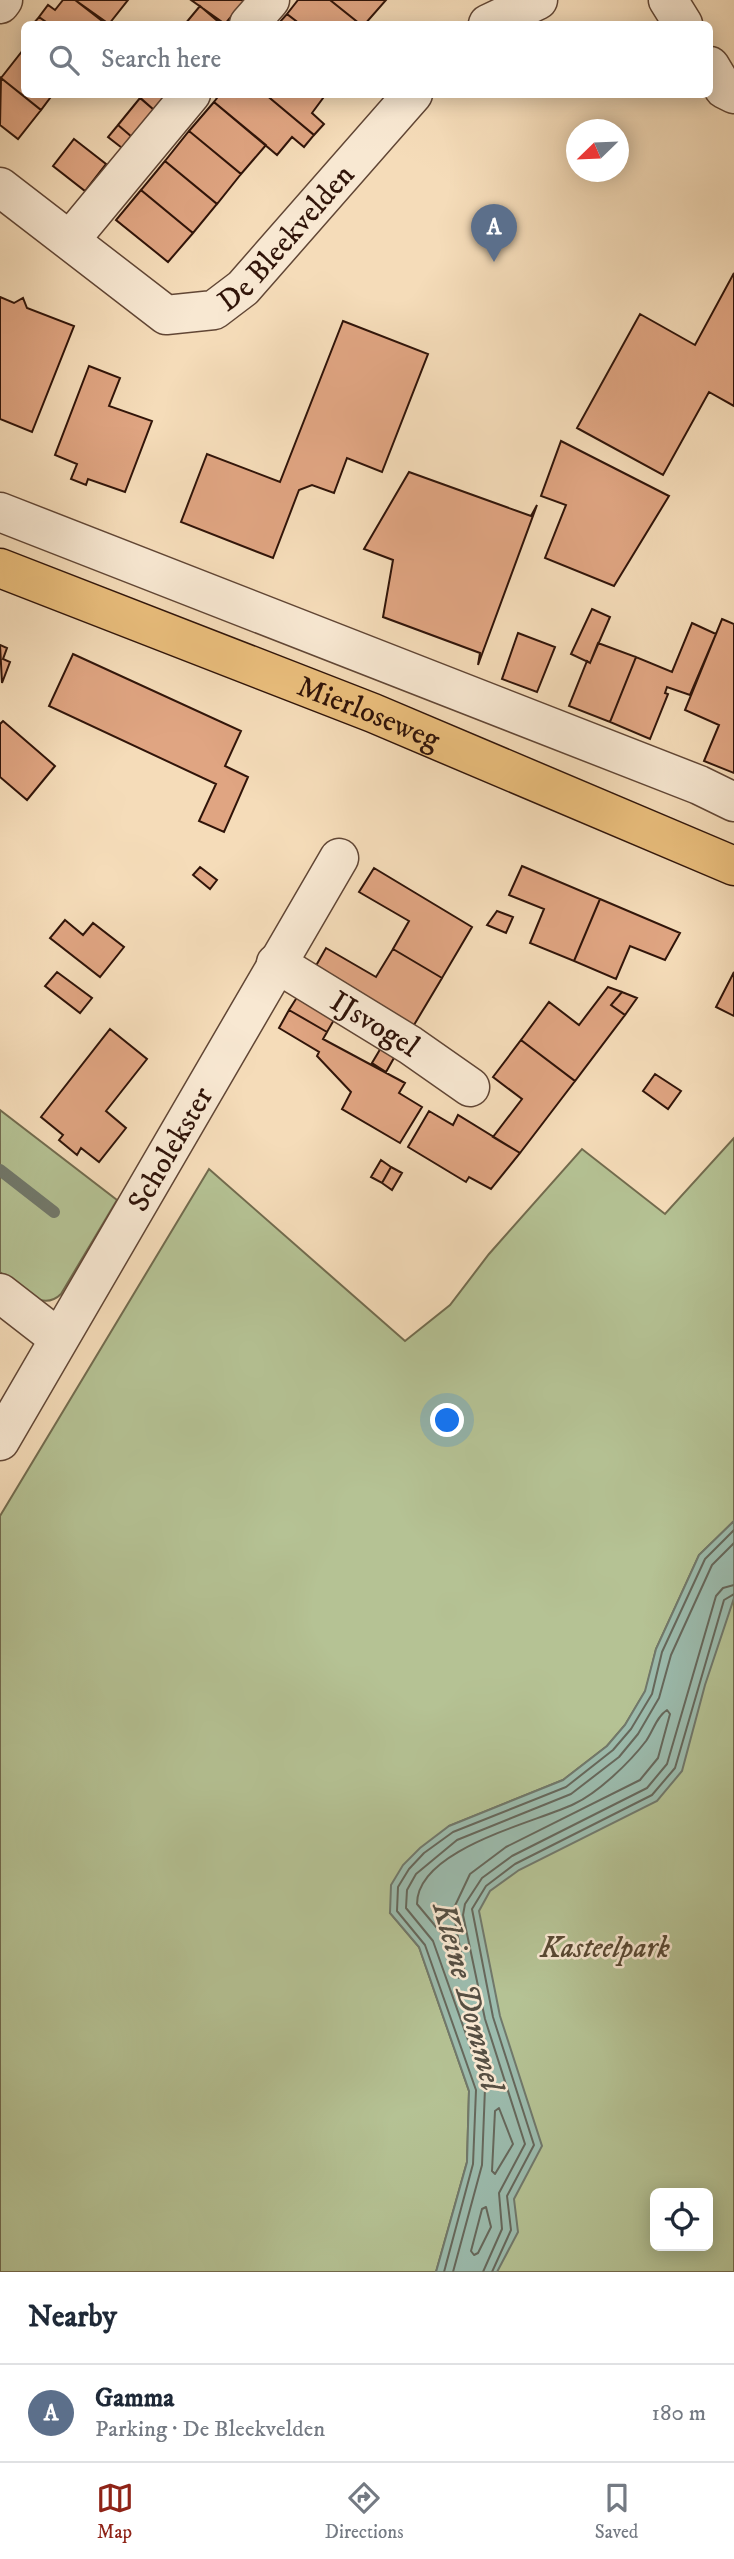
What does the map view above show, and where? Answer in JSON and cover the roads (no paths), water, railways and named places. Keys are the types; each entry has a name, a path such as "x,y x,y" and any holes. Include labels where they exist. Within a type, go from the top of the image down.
{"main road":[{"name":"Mierloseweg","path":"0,568 373,713 734,866"}],"street":[{"path":"252,21 270,0"},
{"path":"494,21 538,0"},
{"path":"668,0 681,21"},
{"path":"713,72 724,89 734,94"},
{"path":"70,240 188,98"},
{"name":"De Bleekvelden","path":"0,187 166,315 214,310 243,288 409,98"},
{"name":"Mierloseweg","path":"0,512 686,780 734,802"},
{"name":"Scholekster","path":"0,1441 275,963 339,858"},
{"name":"IJsvogel","path":"275,963 410,1045 470,1087"},
{"path":"0,1293 58,1338"}],"water":[{"name":"Kleine Dommel","path":"734,1521 734,1598 705,1685 682,1771 657,1801 519,1870 490,1891 479,1911 500,2016 542,2146 514,2199 518,2232 497,2272 436,2272 467,2162 469,2091 419,1947 390,1913 391,1885 403,1865 449,1826 563,1780 607,1746 625,1725 645,1691 656,1649 699,1555"}],"waterway":[{"path":"0,1170 54,1212"}],"place":[{"name":"Gamma","path":"494,262"}],"park label":[{"name":"Kasteelpark","path":"605,1947"}]}
